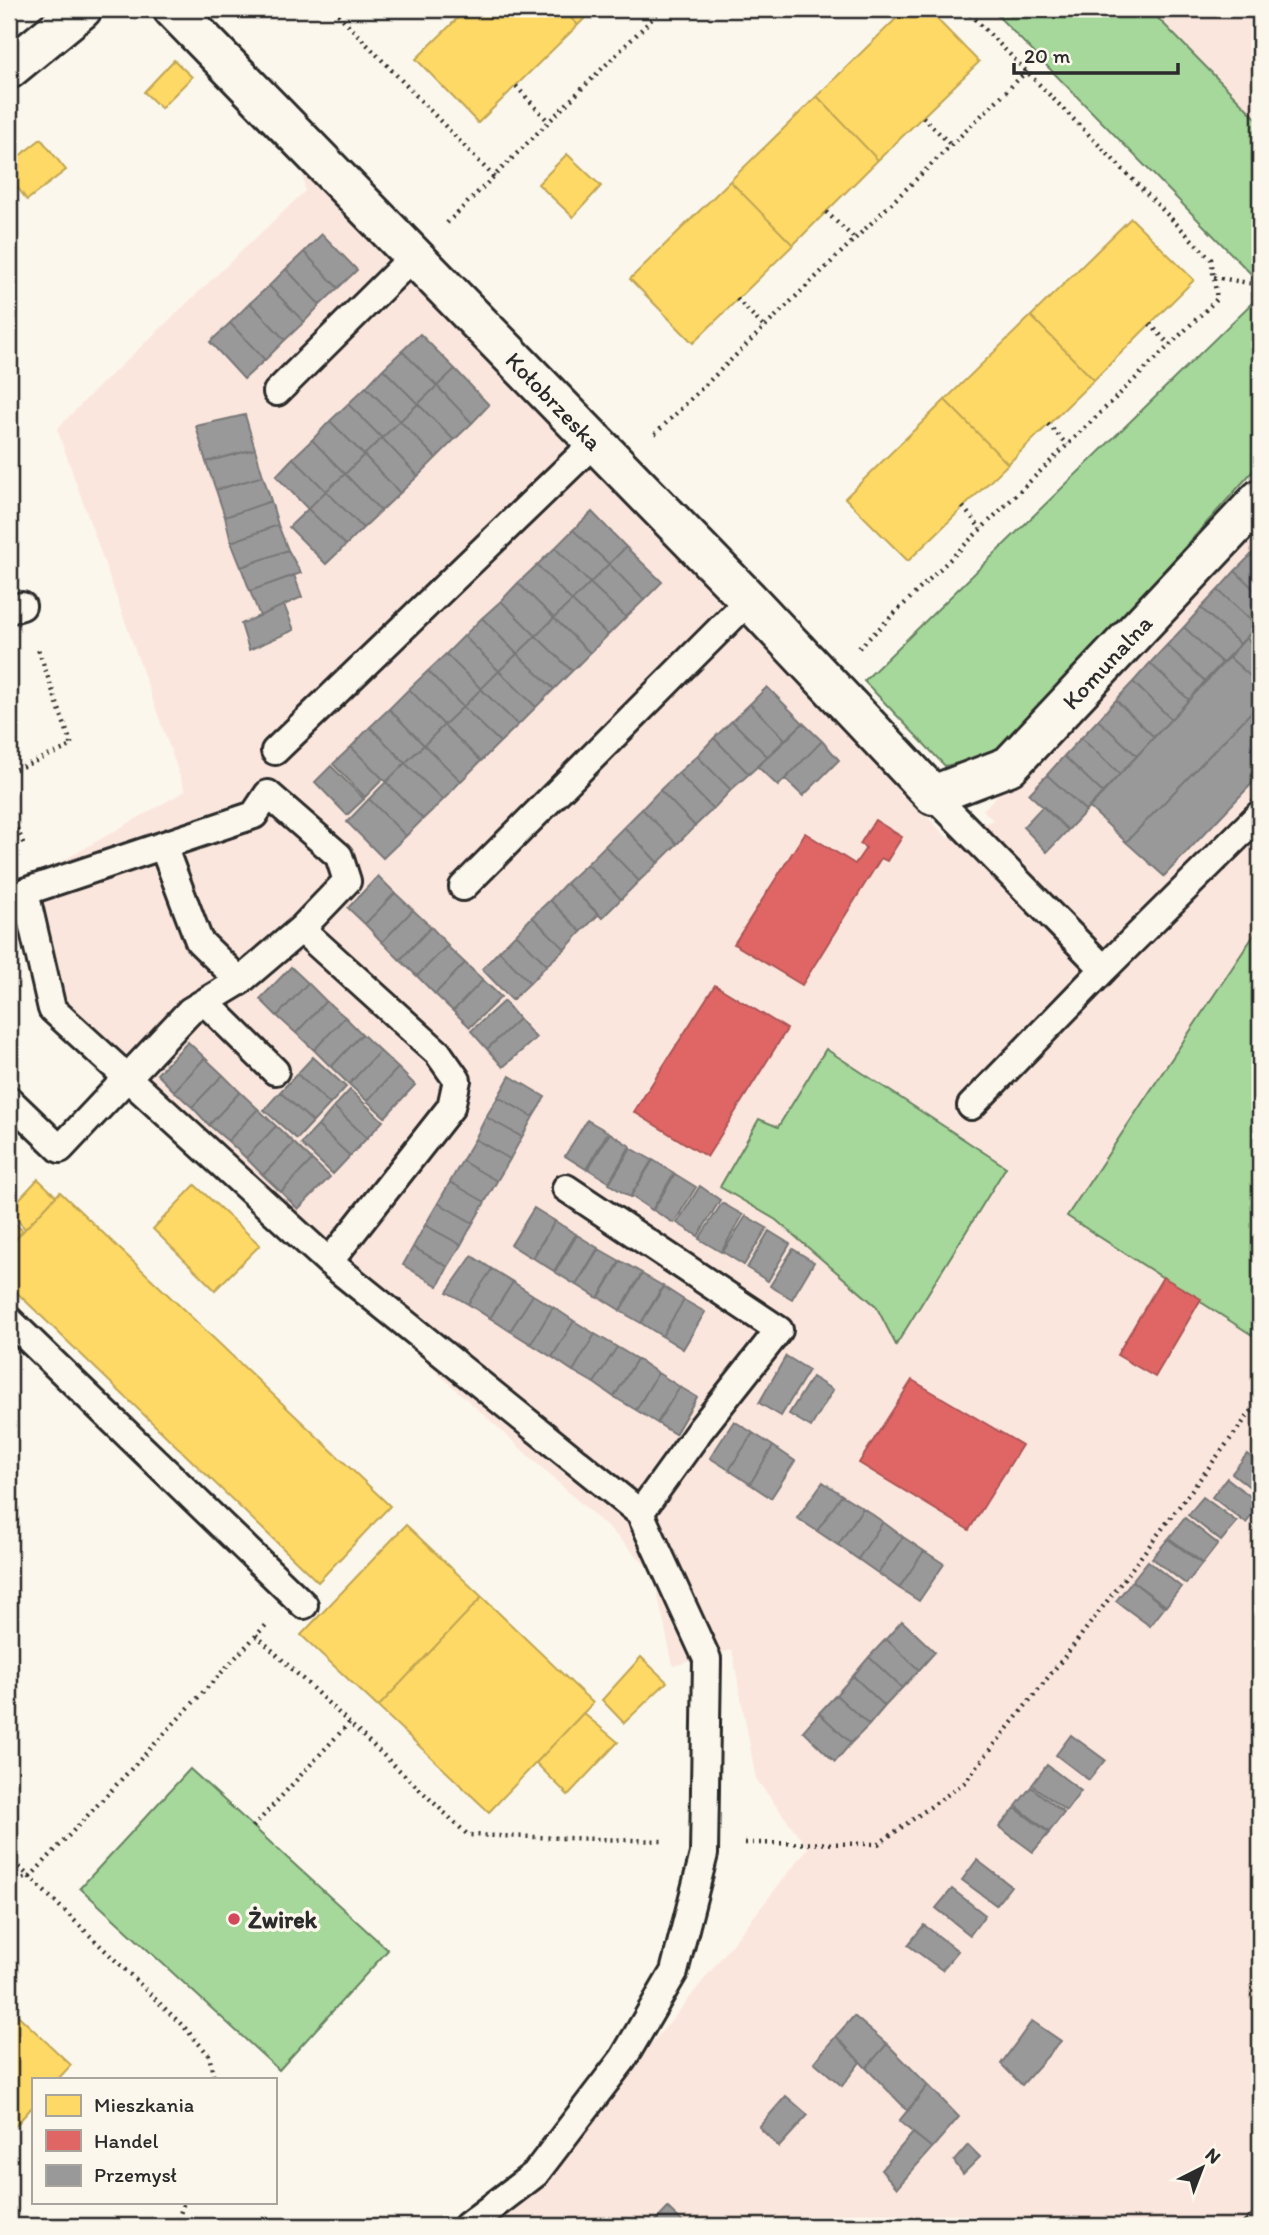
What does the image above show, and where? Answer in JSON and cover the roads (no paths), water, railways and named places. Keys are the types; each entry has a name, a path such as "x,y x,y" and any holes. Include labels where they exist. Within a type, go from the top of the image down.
{"street":[{"path":"9,69 82,9"},
{"name":"Kołobrzeska","path":"173,9 748,600 933,795"},
{"name":"Komunalna","path":"933,795 1009,766 1260,499"}],"lane":[{"path":"277,392 414,256"},
{"path":"275,751 607,455"},
{"path":"463,887 748,600"},
{"path":"9,1100 61,1149 127,1078 190,1011 240,981 301,929 347,881 339,856 268,794 254,815 17,895 52,1009 127,1078 329,1262 640,1513 707,1659 704,1842 674,1972 623,2059 534,2174 467,2226"},
{"path":"933,795 1104,969"},
{"path":"971,1106 1260,814"},
{"path":"163,846 199,941 240,981"},
{"path":"301,929 438,1053 457,1080 452,1107 329,1262"},
{"path":"205,1002 275,1070"},
{"path":"566,1188 779,1330 700,1430 640,1513"},
{"path":"9,1320 299,1600"}],"railway":[{"path":"1244,2226 1260,2211"}],"place":[{"name":"Żwirek","path":"234,1919"}]}
